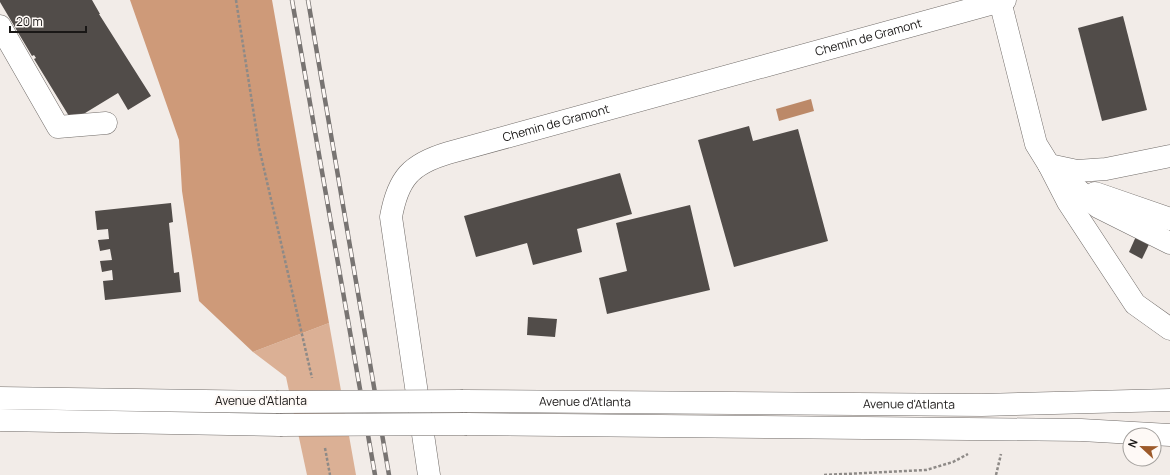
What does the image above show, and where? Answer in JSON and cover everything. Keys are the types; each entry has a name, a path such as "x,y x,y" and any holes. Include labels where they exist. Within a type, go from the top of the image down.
{"main road":[{"path":"1002,1 1036,144 1068,202 1135,304 1170,329"},
{"name":"Chemin de Gramont","path":"429,475 391,217 393,204 402,182 410,172 421,163 431,158 1002,1"},
{"path":"0,26 58,127 106,123"},
{"path":"1049,166 1077,171 1106,169 1170,156"},
{"path":"1049,166 1098,207 1170,243"},
{"path":"1078,189 1103,195 1170,219"},
{"name":"Avenue d'Atlanta","path":"0,398 276,402 463,401 982,405 1170,400"},
{"name":"Avenue d'Atlanta","path":"0,420 280,425 467,424 1081,430 1170,428"},
{"name":"Avenue d'Atlanta","path":"1081,430 1170,435"}],"path":[{"path":"236,0 259,147 313,384"},
{"path":"324,444 330,475"},
{"path":"824,475 926,470 953,462 969,454"},
{"path":"996,475 1001,454"}],"shaded area":[{"path":"130,0 272,0 329,323 253,352 199,301 182,191 179,140"},
{"path":"811,99 814,111 779,121 776,109"},
{"path":"329,323 356,475 307,475 286,377 253,352"}],"building":[{"path":"0,0 92,0 99,14 151,96 128,110 118,93 72,121 34,59 36,58 34,55 32,56"},
{"path":"1123,16 1147,110 1102,121 1078,28"},
{"path":"749,126 753,141 798,129 828,241 734,267 698,140"},
{"path":"620,173 632,214 577,229 582,252 533,265 527,243 476,257 464,216"},
{"path":"171,203 173,222 169,223 174,273 179,272 181,292 105,300 103,281 113,280 112,270 102,272 100,261 112,260 110,249 100,251 98,240 109,239 108,229 97,230 95,211"},
{"path":"690,205 710,290 607,314 599,278 627,271 616,223"},
{"path":"1138,232 1152,238 1142,259 1129,252"},
{"path":"528,317 557,319 555,337 527,335"}],"railway":[{"path":"292,0 375,475"},
{"path":"308,0 389,475"}]}
